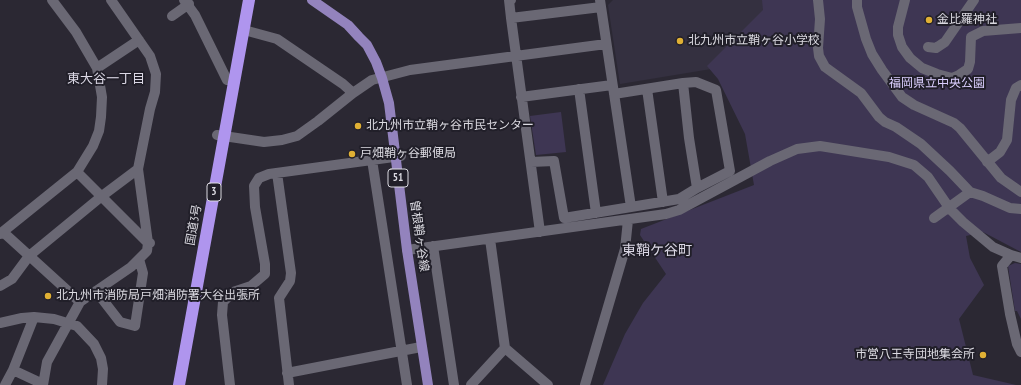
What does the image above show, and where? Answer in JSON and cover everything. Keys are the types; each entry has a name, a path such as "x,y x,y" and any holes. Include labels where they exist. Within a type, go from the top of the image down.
{"highway":[{"name":"国道3号","path":"179,385 221,136 227,80 242,0"},
{"name":"国道3号","path":"173,385 249,0"}],"main road":[{"name":"曽根鞘ヶ谷線","path":"312,0 348,25 367,45 385,77"},
{"name":"曽根鞘ヶ谷線","path":"322,0 363,30 382,58 411,250 434,385"},
{"name":"曽根鞘ヶ谷線","path":"411,250 421,347 428,385"}],"street":[{"path":"52,0 76,32 97,68 102,97 102,117 99,131 93,146 77,172 1,233 80,302"},
{"path":"13,370 43,384 47,362 70,323 80,302 131,267 147,251 150,243 138,168 155,92 156,74 150,56 111,0"},
{"path":"512,0 510,0 511,18 540,232"},
{"path":"818,0 820,19 818,48 819,56 825,67 861,93 879,117 885,122 896,127 921,144 970,192 1010,208 1021,209"},
{"path":"857,0 857,7 872,54 902,97 914,105 954,123 960,128 1001,178 1021,192"},
{"path":"905,0 898,28 898,35 902,47 910,58 922,68 952,78 968,69 970,62 969,44 971,37 983,31 1021,28"},
{"path":"928,47 936,48 945,42 974,0"},
{"path":"172,16 187,2 227,80"},
{"path":"511,18 600,4 631,207"},
{"path":"244,30 277,38 337,80 352,93"},
{"path":"97,68 139,40"},
{"path":"221,136 264,142 282,140 297,136 318,122 352,93 372,80 410,70 606,44"},
{"path":"521,97 579,89 647,89 696,82 716,90 730,171 679,199 564,218 554,161 531,162"},
{"path":"683,84 697,188"},
{"path":"987,162 1000,152 1007,140 1011,100 1016,88 1021,85"},
{"path":"579,89 596,213"},
{"path":"647,89 663,202"},
{"path":"411,250 666,214 679,210 770,161 797,149 820,146 888,157 914,165 928,177 950,208 963,222 993,247 1021,258"},
{"path":"230,385 222,315 223,302 233,292 251,286 265,274 265,264 255,207 254,186 259,178 277,173 398,156"},
{"path":"372,160 407,385"},
{"path":"0,286 12,279 29,256 138,168"},
{"path":"77,172 150,243"},
{"path":"277,173 291,273 290,281 279,298 289,385"},
{"path":"934,218 970,192"},
{"path":"585,385 625,249 628,220"},
{"path":"490,239 505,348 548,385"},
{"path":"433,246 454,385"},
{"path":"1011,255 1002,266 1010,314 1017,344 1021,352"},
{"path":"96,291 120,322 135,326 143,273 139,259"},
{"path":"5,385 13,370 34,317"},
{"path":"0,323 34,317 54,319 70,323 81,330 94,344 101,358 103,369 102,385"},
{"path":"287,373 421,347"},
{"path":"471,385 505,348"}],"shaded area":[{"name":"北九州市立鞘ヶ谷小学校","path":"613,0 773,0 717,68 620,84 608,5"}],"green space":[{"name":"福岡県立中央公園","path":"762,0 1021,0 1021,252 983,232 966,236 970,258 984,285 959,319 973,375 1016,385 603,385 625,334 643,303 666,274 640,235 641,229 754,185 745,134 718,79 707,66 763,10"},
{"path":"561,112 566,152 536,155 530,116"},
{"path":"1015,263 1021,264 1021,319 1017,311 1015,311 1008,266"}],"place":[{"name":"金比羅神社","path":"929,20"},
{"name":"北九州市立鞘ヶ谷小学校","path":"680,41"},
{"name":"北九州市立鞘ヶ谷市民センター","path":"358,126"},
{"name":"戸畑鞘ヶ谷郵便局","path":"352,154"},
{"name":"北九州市消防局戸畑消防署大谷出張所","path":"48,296"},
{"name":"市営八王寺団地集会所","path":"983,355"}],"district":[{"name":"東大谷一丁目","path":"106,79"},
{"name":"東鞘ケ谷町","path":"657,251"}]}
